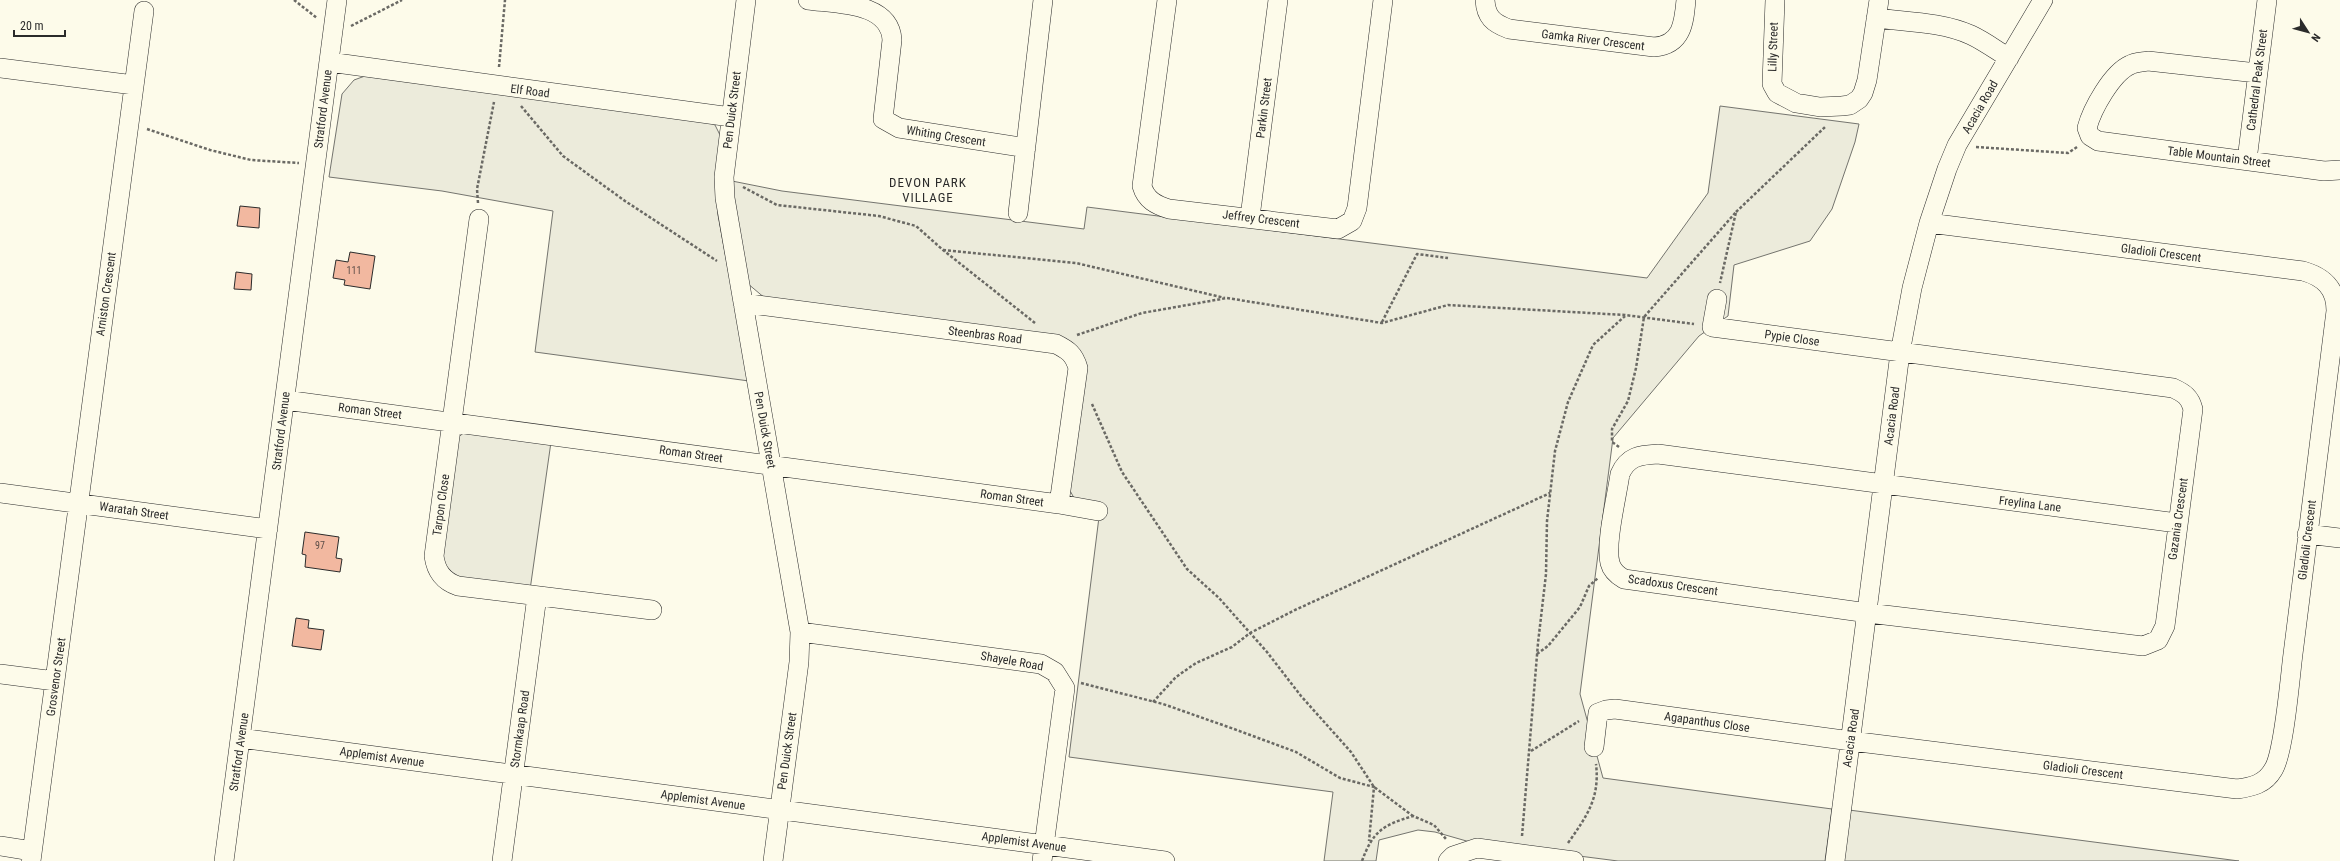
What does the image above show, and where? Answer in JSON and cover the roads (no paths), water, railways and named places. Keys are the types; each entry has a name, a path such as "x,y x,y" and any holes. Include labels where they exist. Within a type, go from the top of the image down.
{"street":[{"name":"Stratford Avenue","path":"224,861 337,0"},
{"name":"Pen Duick Street","path":"746,0 724,177 725,198 800,632 799,662 773,861"},
{"name":"Whiting Crescent","path":"808,0 864,9 880,14 888,22 892,30 892,40 883,119 888,123 899,128 923,133 1026,148"},
{"path":"1018,213 1043,0"},
{"name":"Jeffrey Crescent","path":"1167,0 1142,186 1143,191 1154,203 1169,209 1250,217 1338,229 1348,225 1355,216 1383,0"},
{"name":"Parkin Street","path":"1250,217 1278,0"},
{"name":"Gamka River Crescent","path":"1485,0 1486,12 1491,20 1508,30 1654,47 1665,46 1679,34 1684,22 1686,0"},
{"name":"Lilly Street","path":"1775,0 1772,84 1777,93 1796,103 1820,107 1850,105 1859,99 1863,93 1867,80 1878,9"},
{"name":"Acacia Road","path":"1835,861 1868,613 1900,353 1912,288 1929,222 1958,145 2043,0"},
{"name":"Cathedral Peak Street","path":"2247,160 2267,0"},
{"path":"1878,9 1959,31 1972,36 2009,58"},
{"name":"Arniston Crescent","path":"79,504 144,12"},
{"name":"Elf Road","path":"329,62 520,90 731,117"},
{"name":"Table Mountain Street","path":"2257,73 2148,62 2130,64 2119,72 2092,112 2086,128 2094,139 2324,172 2340,170"},
{"path":"0,68 134,85"},
{"name":"Tarpon Close","path":"479,219 434,556 437,568 445,580 458,586 652,610"},
{"name":"Gladioli Crescent","path":"1851,741 2237,789 2257,785 2268,778 2274,770 2278,758 2336,311 2334,294 2326,281 2318,275 2303,271 1929,222"},
{"name":"Pypie Close","path":"1717,299 1712,327 1900,353"},
{"name":"Steenbras Road","path":"743,303 1056,344 1068,349 1076,361 1078,368 1059,504"},
{"name":"Gazania Crescent","path":"1868,613 2144,646 2158,640 2165,626 2177,523 2193,409 2184,392 2174,388 1900,353"},
{"name":"Roman Street","path":"285,400 1059,504 1098,511"},
{"name":"Scadoxus Crescent","path":"1868,613 1624,579 1616,574 1610,564 1609,551 1620,474 1624,465 1631,458 1642,454 1658,454 1884,484"},
{"name":"Freylina Lane","path":"1884,484 2177,523"},
{"name":"Waratah Street","path":"0,493 268,529"},
{"name":"Grosvenor Street","path":"0,846 32,856 79,504"},
{"path":"2308,534 2340,538"},
{"name":"Stormkaap Road","path":"502,861 537,596"},
{"name":"Shayele Road","path":"800,632 1041,664 1056,672 1064,688 1043,853"},
{"path":"0,674 55,681"},
{"name":"Agapanthus Close","path":"1594,747 1598,713 1615,709 1851,741"},
{"name":"Applemist Avenue","path":"240,738 779,810 1043,853 1165,861"},
{"path":"1451,859 1477,848 1565,860"}],"district":[{"name":"DEVON PARK VILLAGE","path":"928,190"}]}
